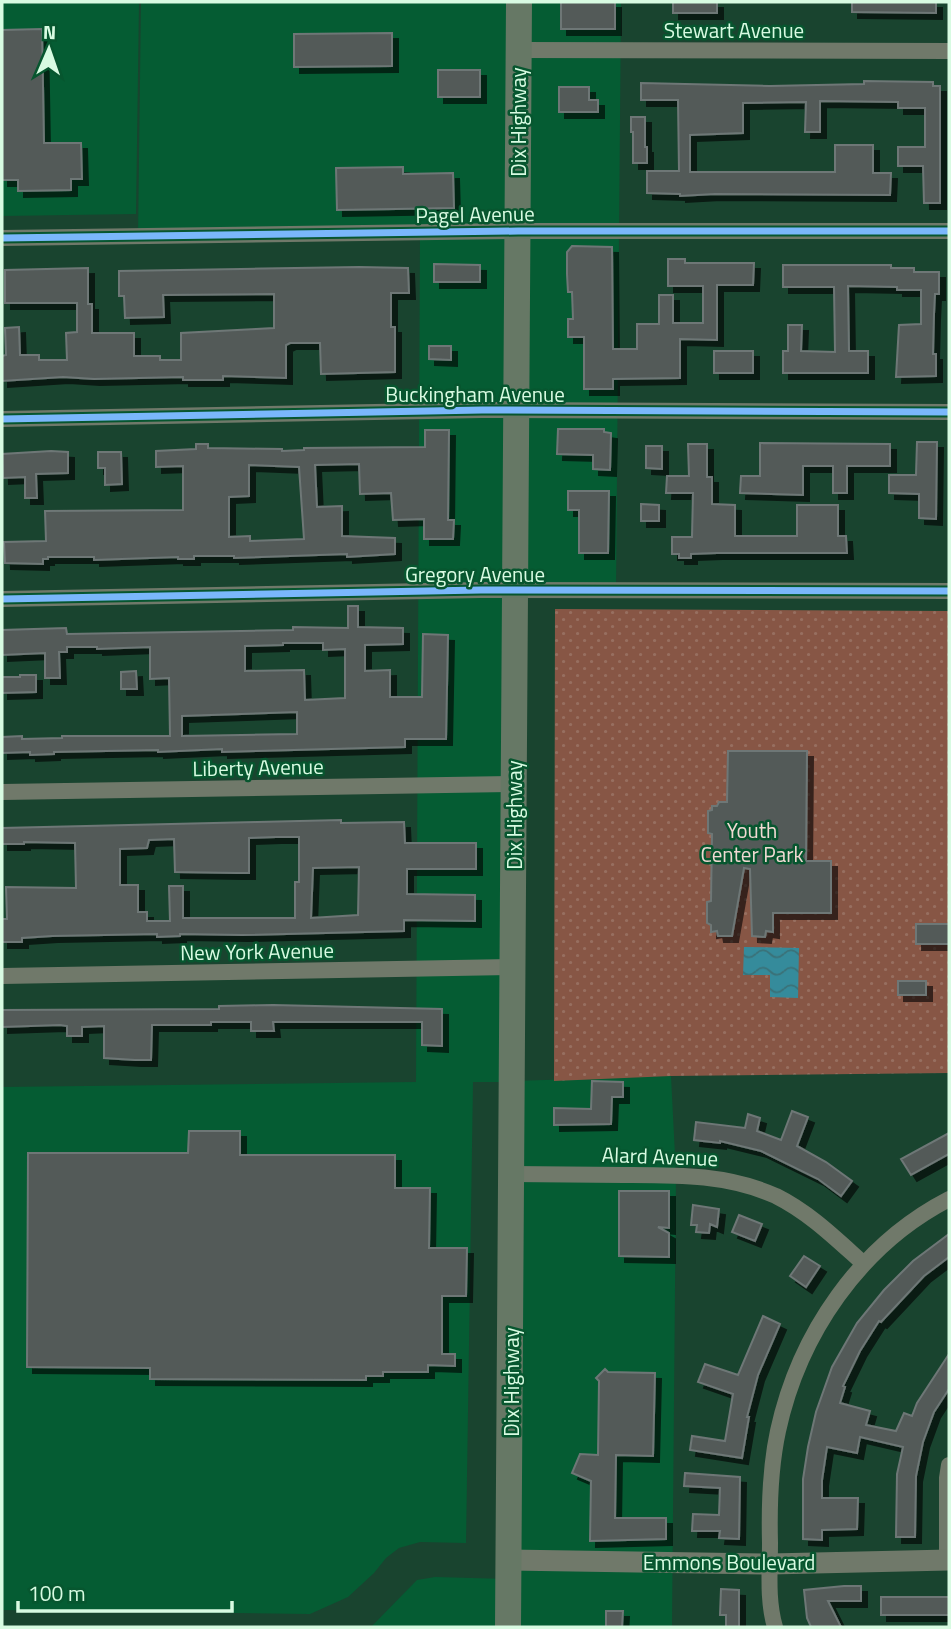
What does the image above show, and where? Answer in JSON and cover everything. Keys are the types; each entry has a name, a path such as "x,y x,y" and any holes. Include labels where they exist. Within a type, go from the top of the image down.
{"main road":[{"name":"Dix Highway","path":"509,1627 519,2"}],"street":[{"name":"Stewart Avenue","path":"519,50 949,51"},
{"name":"Pagel Avenue","path":"2,238 518,231 949,231"},
{"name":"Buckingham Avenue","path":"2,419 470,410 949,412"},
{"name":"Gregory Avenue","path":"2,599 516,591 949,592"},
{"name":"Liberty Avenue","path":"2,792 514,784"},
{"name":"New York Avenue","path":"2,976 513,967"},
{"name":"Alard Avenue","path":"512,1174 676,1175 728,1180 752,1187 792,1205 828,1230 864,1264"},
{"path":"775,1627 771,1606 771,1474 787,1395 801,1360 818,1325 864,1264 905,1228 949,1199"},
{"path":"948,1560 949,1465"},
{"name":"Emmons Boulevard","path":"509,1560 770,1563 948,1560"}],"shaded area":[{"path":"2,2 139,2 136,214 2,216"},
{"path":"141,2 621,2 616,592 516,591 513,1081 671,1076 676,1175 672,1627 371,1627 417,1580 435,1577 508,1579 512,1082 473,1082 466,1543 420,1542 399,1548 348,1597 310,1614 2,1610 2,1087 416,1082 420,233 138,237"}],"green space":[{"name":"Youth Center Park","path":"555,609 949,611 949,1073 671,1076 554,1081"}],"water":[{"path":"744,947 799,948 798,998 770,997 770,975 743,975"}],"building":[{"path":"561,2 615,2 615,29 561,29"},
{"path":"673,2 717,2 717,13 673,13"},
{"path":"852,2 936,2 936,13 852,12"},
{"path":"42,29 44,143 81,143 82,179 71,179 71,190 18,191 18,180 2,180 2,30"},
{"path":"392,33 392,66 294,67 294,34"},
{"path":"438,70 480,70 480,97 438,97"},
{"path":"864,81 933,82 933,86 940,86 940,203 924,203 923,166 898,166 898,147 925,147 925,108 898,108 898,102 820,101 820,132 805,132 806,102 743,103 743,133 690,135 690,172 835,172 835,145 873,145 873,173 891,173 890,195 680,196 647,193 647,171 679,171 678,100 641,100 641,83 770,86 864,84"},
{"path":"559,87 589,87 589,100 598,100 598,112 559,112"},
{"path":"631,117 645,117 647,163 633,163"},
{"path":"403,167 403,174 453,173 454,208 337,210 336,168"},
{"path":"572,246 612,247 613,349 637,349 637,324 659,324 659,295 673,295 673,323 703,323 703,286 668,286 668,259 685,259 685,263 754,263 753,285 717,285 717,340 680,339 680,378 613,379 613,389 584,389 584,337 568,337 568,319 573,319 572,292 568,292 567,252"},
{"path":"434,264 480,265 480,282 434,282"},
{"path":"783,265 891,265 891,268 914,268 914,272 939,272 939,294 935,294 934,314 933,354 936,354 936,376 896,377 899,325 921,324 921,290 848,286 849,351 868,351 868,373 783,373 783,351 788,351 788,325 802,325 801,351 835,352 834,287 783,287"},
{"path":"88,268 88,304 92,304 92,333 134,333 134,356 160,356 160,360 181,360 181,333 274,328 274,294 163,295 164,317 125,318 124,296 119,296 119,271 408,268 409,293 391,293 391,327 395,327 395,372 321,374 320,343 290,343 286,345 286,378 223,376 223,380 183,380 183,377 63,377 2,381 2,356 6,355 5,328 19,327 20,355 39,355 39,360 67,360 66,333 77,332 77,303 5,303 5,270"},
{"path":"429,346 451,346 451,360 429,359"},
{"path":"714,351 753,351 753,373 714,373"},
{"path":"558,429 604,429 604,432 611,433 610,470 593,469 593,455 557,454"},
{"path":"425,430 449,430 448,520 454,520 453,539 424,539 424,519 393,520 391,493 360,494 359,464 315,465 317,507 342,506 342,536 395,538 395,554 94,560 94,557 48,557 43,559 43,564 5,563 4,542 46,541 45,511 183,510 183,466 156,467 156,451 196,449 196,444 208,444 208,448 282,451 304,448 425,447","holes":["249,465 299,467 304,539 250,541 250,536 229,537 229,497 249,496"]},
{"path":"917,442 937,442 936,519 919,518 919,494 889,493 889,475 916,475"},
{"path":"760,443 890,444 890,466 847,466 847,493 833,493 833,466 803,466 803,495 740,493 741,476 760,476"},
{"path":"688,444 707,444 707,477 712,477 712,504 735,505 735,536 797,536 797,505 838,505 838,536 846,536 847,553 717,553 691,554 691,558 679,558 679,554 672,554 672,537 692,537 693,493 666,493 667,476 689,476"},
{"path":"646,446 662,446 662,469 646,468"},
{"path":"68,452 68,473 36,474 37,498 25,498 25,477 3,478 2,454"},
{"path":"98,452 121,452 122,484 105,485 105,468 98,468"},
{"path":"568,491 609,491 608,553 579,553 579,510 568,510"},
{"path":"641,504 659,505 659,521 641,521"},
{"path":"348,606 358,606 358,627 403,628 403,644 365,645 365,671 390,670 390,697 422,697 423,634 448,635 446,739 405,739 405,747 222,752 222,749 54,752 30,755 30,752 2,753 2,737 22,736 22,739 62,736 170,736 169,678 150,679 150,647 67,647 67,652 59,652 60,678 45,678 45,653 2,655 2,630 66,628 67,634 293,630 293,627 348,628","holes":["323,643 323,650 345,649 345,698 305,700 304,670 245,671 245,646","297,712 297,734 182,736 182,716"]},
{"path":"136,671 137,689 121,689 121,672"},
{"path":"36,675 36,692 2,693 2,677"},
{"path":"728,751 807,751 806,861 831,861 831,913 773,913 773,932 766,931 765,937 752,936 750,869 744,868 732,936 718,936 717,931 711,932 711,925 707,923 707,902 711,901 712,834 708,833 708,811 719,802 727,802"},
{"path":"341,820 341,823 404,822 405,843 476,843 476,869 407,869 407,894 475,895 475,921 404,920 404,931 180,934 157,937 157,934 52,936 22,938 22,942 2,942 2,919 7,919 6,887 76,888 75,843 2,844 2,828","holes":["299,837 299,882 295,882 295,918 183,918 183,886 169,886 170,921 147,921 147,912 138,912 138,885 120,885 120,849 147,848 149,840 174,839 175,872 249,873 249,838","359,867 358,915 311,918 313,868"]},
{"path":"916,924 949,924 949,944 916,944"},
{"path":"898,981 926,981 926,995 898,995"},
{"path":"219,1006 442,1009 442,1046 422,1045 422,1022 273,1022 274,1031 251,1031 251,1022 211,1022 211,1025 152,1025 151,1060 135,1060 104,1058 104,1026 82,1027 82,1036 67,1036 67,1026 60,1025 2,1027 2,1010 219,1009"},
{"path":"592,1081 623,1082 623,1097 612,1097 611,1124 554,1125 554,1108 591,1109"},
{"path":"792,1111 808,1117 797,1146 852,1181 841,1196 818,1179 761,1151 720,1141 694,1140 696,1122 745,1128 748,1114 760,1118 757,1131 781,1140"},
{"path":"189,1131 240,1131 240,1155 395,1155 395,1188 430,1188 429,1248 467,1248 466,1296 442,1296 442,1354 455,1354 455,1366 428,1365 428,1372 383,1372 383,1376 366,1376 366,1380 150,1379 150,1368 27,1367 28,1153 188,1153"},
{"path":"949,1133 949,1154 911,1175 901,1159"},
{"path":"619,1191 669,1191 669,1228 658,1227 669,1233 669,1257 619,1256"},
{"path":"693,1205 719,1209 717,1227 710,1224 709,1233 696,1232 697,1225 691,1225"},
{"path":"739,1215 762,1224 755,1241 732,1232"},
{"path":"949,1234 949,1257 924,1276 881,1322 879,1321 843,1386 845,1387 840,1403 870,1411 866,1425 896,1431 904,1413 912,1416 917,1403 949,1354 949,1389 934,1412 923,1442 916,1476 915,1537 896,1537 897,1474 903,1447 860,1437 857,1453 827,1447 822,1480 822,1498 858,1498 857,1529 822,1530 822,1540 803,1539 803,1479 808,1447 816,1412 832,1367 857,1323 884,1290 913,1261"},
{"path":"804,1256 820,1266 806,1287 790,1276"},
{"path":"763,1316 780,1324 758,1375 747,1417 742,1458 690,1450 692,1436 725,1441 733,1394 698,1382 705,1364 738,1375"},
{"path":"605,1369 608,1372 655,1373 653,1456 616,1455 615,1518 666,1518 666,1539 590,1541 591,1481 572,1473 580,1454 598,1455 599,1381 596,1378"},
{"path":"685,1473 740,1477 739,1539 719,1538 720,1531 692,1531 693,1514 719,1515 720,1488 684,1486"},
{"path":"861,1586 861,1601 828,1601 841,1627 811,1627 807,1618 804,1590"},
{"path":"721,1589 739,1590 739,1627 726,1627 726,1615 720,1615"},
{"path":"881,1597 949,1597 949,1615 881,1615"},
{"path":"606,1611 623,1611 622,1627 606,1627"}],"cycle path":[{"path":"2,238 518,231 949,231"},
{"path":"2,419 482,410 949,412"},
{"path":"2,599 481,590 949,591"}]}
